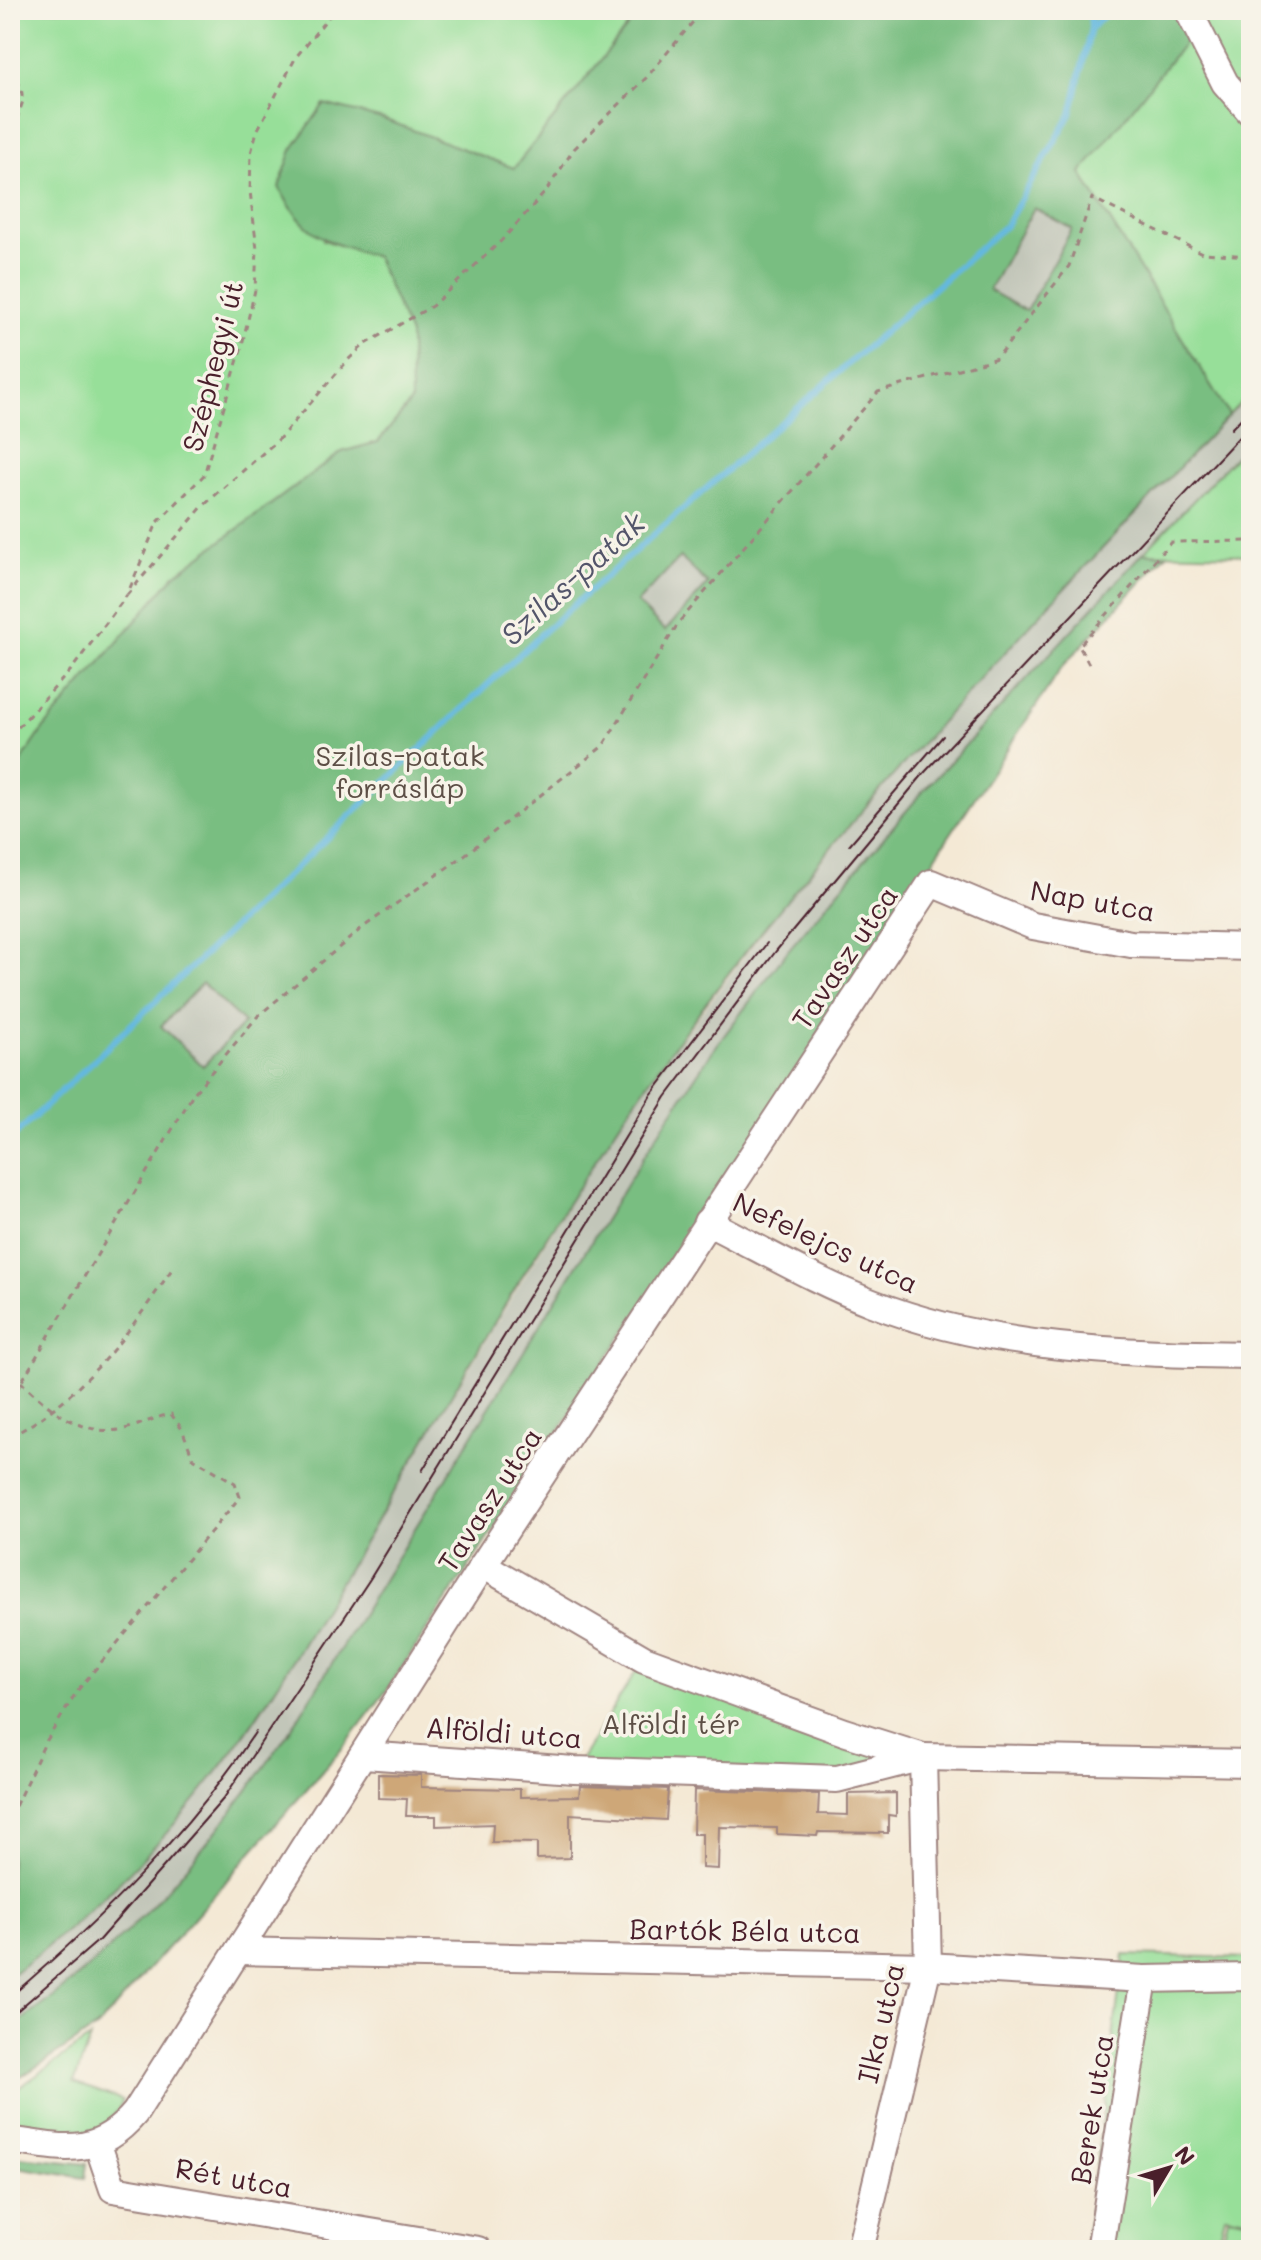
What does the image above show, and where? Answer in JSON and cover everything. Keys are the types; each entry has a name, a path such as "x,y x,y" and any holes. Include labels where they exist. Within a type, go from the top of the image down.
{"street":[{"path":"1188,10 1225,83 1251,113"},
{"name":"Nap utca","path":"931,883 1033,926 1131,944 1251,947"},
{"name":"Tavasz utca","path":"98,2145 112,2137 135,2113 483,1565 931,883"},
{"name":"Nefelejcs utca","path":"707,1222 869,1302 963,1331 1092,1351 1251,1355"},
{"name":"Alföldi utca","path":"483,1565 644,1659 844,1732 923,1757"},
{"name":"Alföldi utca","path":"364,1755 574,1770 837,1779 923,1757 1251,1763"},
{"name":"Ilka utca","path":"860,2250 928,1966 923,1757"},
{"name":"Bartók Béla utca","path":"238,1951 928,1966 1144,1979 1251,1977"},
{"name":"Berek utca","path":"1100,2250 1144,1979"},
{"path":"10,2140 62,2148 98,2145"},
{"name":"Rét utca","path":"98,2145 113,2189 478,2250"}],"path":[{"path":"10,49 21,10"},
{"name":"Széphegyi út","path":"10,736 71,670 127,595 157,523 204,475 255,290 257,249 250,178 251,153 257,131 296,57 334,10"},
{"path":"127,595 203,506 279,439 350,358 364,345 432,306 502,240 546,191 574,149 646,78 703,10"},
{"path":"10,70 21,87 23,101 10,139"},
{"path":"10,1401 194,1093 257,1017 362,928 462,857 603,746 679,622 878,392 997,358 1069,266 1092,198 1202,253 1251,256"},
{"path":"1089,664 1079,646 1171,542 1251,541"},
{"path":"10,1437 51,1410 98,1370 127,1335 172,1269"},
{"path":"10,1817 44,1745 77,1691 240,1497 235,1483 193,1458 182,1429 171,1414 123,1430 89,1428 51,1410 21,1382"}],"shaded area":[{"path":"1035,208 1072,229 1025,312 988,291"},
{"path":"1251,392 1251,440 925,789 789,949 711,1053 657,1135 297,1720 238,1807 141,1918 97,1961 52,2000 10,2028 10,1976 112,1889 171,1828 213,1778 273,1691 595,1161 659,1068 787,901 950,710"},
{"path":"680,557 708,584 665,631 636,603"},
{"path":"202,982 244,1023 203,1067 161,1026"}],"green space":[{"path":"10,10 641,10 514,169 383,119 323,240 376,257 410,335 412,402 378,442 342,452 175,575 44,728 10,778"},
{"name":"Szilas-patak forrásláp","path":"641,10 1210,10 1081,173 1229,415 1060,593 895,774 738,962 664,1060 595,1161 289,1666 231,1753 188,1808 141,1860 91,1909 10,1976 10,778 44,728 175,575 342,452 378,442 411,402 410,335 376,257 318,235 298,217 279,187 292,150 324,104 383,119 514,168","holes":["1034,208 1072,229 1026,311 989,290","680,557 708,584 665,631 637,603","202,983 244,1023 203,1066 161,1026"]},
{"path":"1210,10 1251,10 1251,392 1229,415 1081,173"},
{"path":"1251,440 1251,555 1143,553"},
{"path":"1143,553 1166,555 1062,667 936,856 920,888 387,1690 340,1751 98,2027 10,2084 10,2028 94,1963 168,1888 236,1806 297,1720 657,1135 711,1053 789,949 925,789"},
{"name":"Alföldi tér","path":"644,1659 923,1757 837,1779 574,1770"},
{"path":"1124,1955 1251,1958 1251,2220 1225,2215 1217,2250 1085,2250"},
{"path":"90,2038 74,2083 123,2100 114,2116 102,2126 74,2135 10,2130 10,2094"},
{"path":"10,2156 87,2164 85,2178 10,2166"},
{"path":"1228,2217 1251,2221 1251,2250 1220,2250"}],"building":[{"path":"378,1774 421,1775 421,1787 520,1789 520,1797 579,1796 580,1786 668,1789 666,1820 570,1814 570,1858 537,1859 537,1843 492,1842 493,1824 436,1826 436,1816 406,1816 407,1799 378,1798"},
{"path":"694,1790 819,1794 818,1814 848,1815 848,1794 896,1793 896,1816 888,1815 888,1833 818,1832 817,1836 777,1834 777,1828 719,1827 718,1869 702,1868 702,1834 693,1834"}],"waterway":[{"name":"Szilas-patak","path":"10,1140 543,632 1006,225 1071,114 1091,28 1090,10"},
{"path":"1091,28 1110,10"}],"tram line":[{"path":"1231,429 1251,408"},
{"path":"10,2017 99,1940 224,1798 370,1579 666,1097 776,951 925,772 1251,424"},
{"path":"849,845 943,736"},
{"path":"422,1471 651,1095 767,943"},
{"path":"10,1997 142,1873 202,1804 256,1731"}]}
